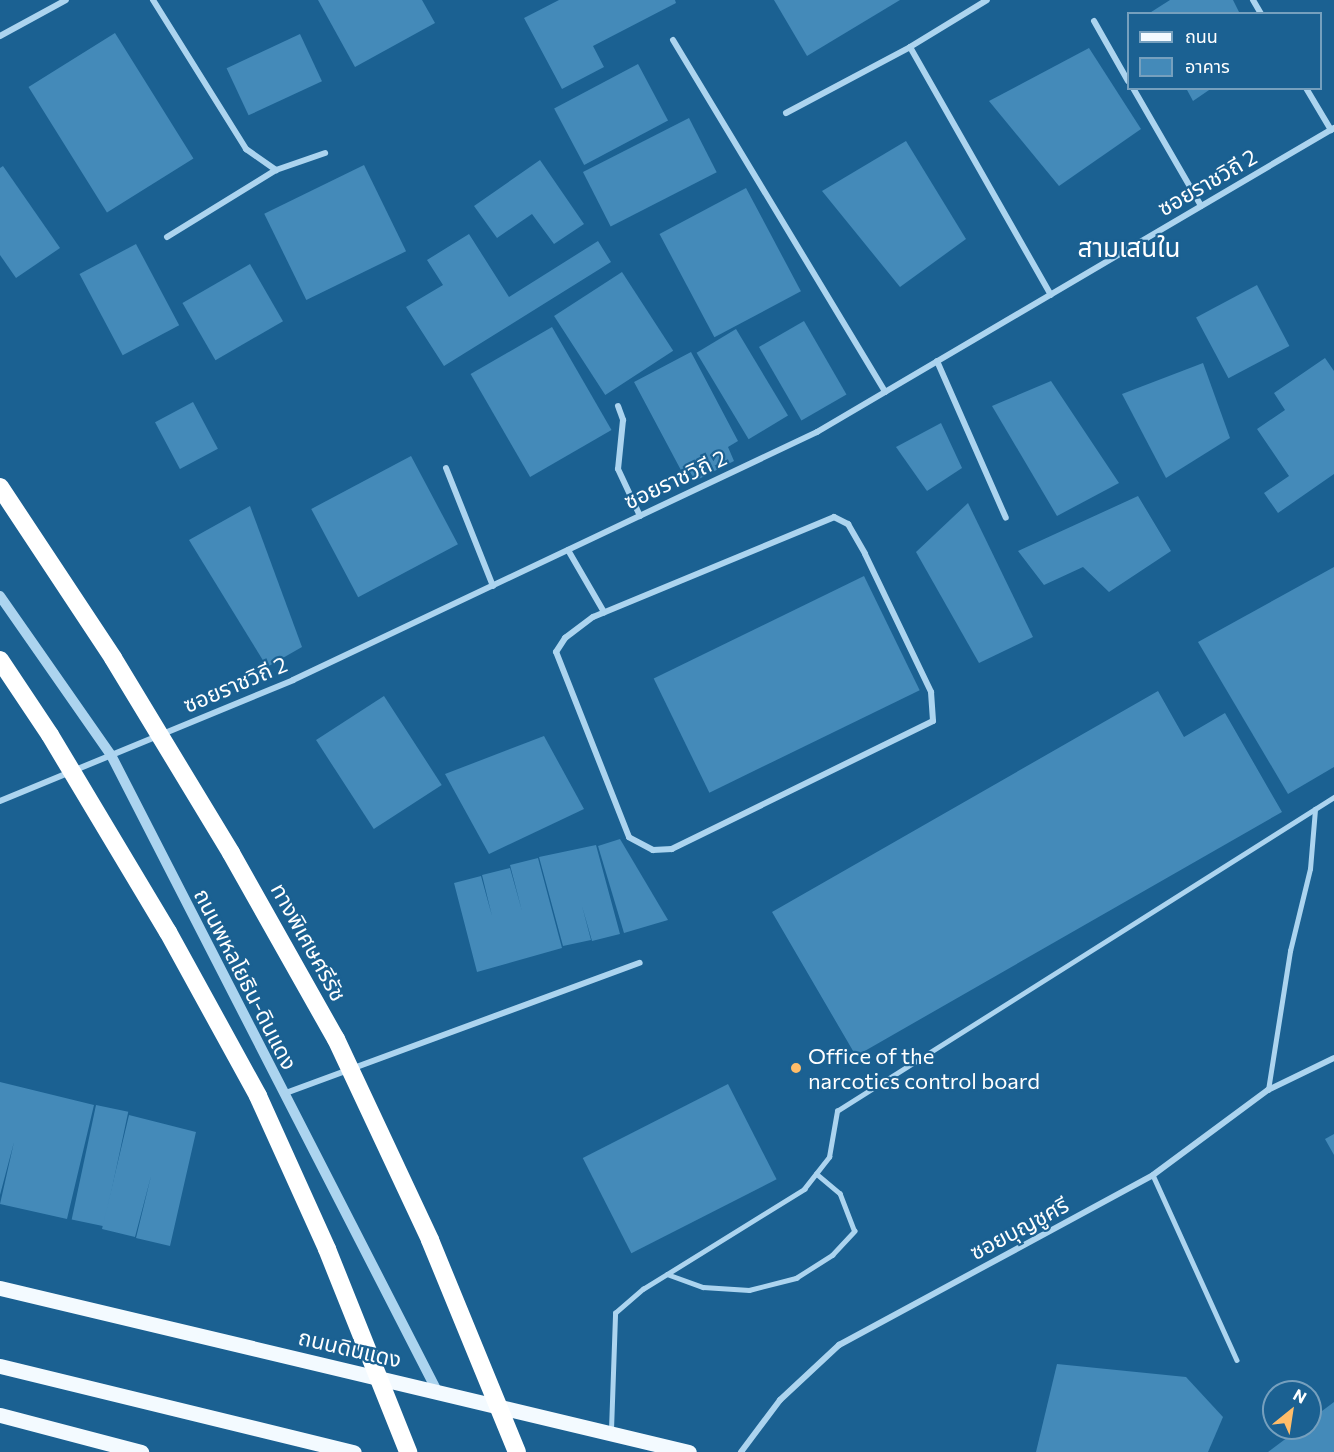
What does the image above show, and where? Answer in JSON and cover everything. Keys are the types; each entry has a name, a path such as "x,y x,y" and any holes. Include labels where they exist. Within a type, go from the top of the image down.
{"highway":[{"name":"ทางพิเศษศรีรัช","path":"0,487 113,658 231,853 336,1039 430,1240 517,1452"},
{"path":"0,660 50,735 168,932 258,1096 327,1250 408,1452"}],"main road":[{"name":"ถนนดินแดง","path":"0,1288 436,1391 611,1436 689,1452"},
{"path":"0,1366 354,1452"},
{"path":"0,1415 141,1452"}],"street":[{"path":"0,36 66,0"},
{"path":"153,0 246,149 276,170"},
{"path":"786,113 910,47 987,0"},
{"path":"1094,21 1127,79"},
{"path":"673,40 885,392"},
{"path":"910,47 1051,294"},
{"path":"1134,90 1201,206"},
{"path":"1307,90 1332,129"},
{"name":"ซอยราชวิถี 2","path":"0,801 292,680 817,432 1332,129"},
{"path":"167,237 276,170 325,153"},
{"path":"937,361 1006,518"},
{"path":"618,406 623,420 618,469 639,516"},
{"path":"447,468 493,586"},
{"path":"834,517 848,524 866,554 931,692 933,721 672,849 653,850 628,837 556,652 565,638 604,612 834,517"},
{"path":"568,550 604,612"},
{"name":"ถนนพหลโยธิน-ดินแดง","path":"0,596 111,755 282,1094 436,1391"},
{"path":"282,1094 640,963"},
{"name":"ซอยบุญชูศรี","path":"741,1452 780,1400 839,1345 1153,1175 1268,1090 1334,1058"}],"lane":[{"path":"611,1436 615,1313 667,1274 804,1189 829,1157 837,1111 1334,797"},
{"path":"1268,1090 1290,951 1310,869 1315,809"},
{"path":"667,1274 704,1287 749,1290 796,1278 832,1255 854,1230 840,1194 816,1174"},
{"path":"1153,1175 1238,1360"}],"building":[{"path":"318,0 422,0 435,23 355,67"},
{"path":"559,0 675,0 676,3 593,46 604,67 562,89 524,18"},
{"path":"774,0 900,0 807,56"},
{"path":"1170,0 1233,0 1239,12 1151,12"},
{"path":"115,33 193,159 107,213 28,87"},
{"path":"300,34 322,81 249,115 227,68"},
{"path":"1089,48 1141,129 1059,186 989,101"},
{"path":"638,64 668,121 584,165 554,109"},
{"path":"1187,90 1209,90 1193,101"},
{"path":"689,118 717,172 611,226 583,172"},
{"path":"906,141 966,239 900,287 822,191"},
{"path":"540,160 584,224 554,244 532,214 497,238 474,206"},
{"path":"364,165 406,251 306,300 264,214"},
{"path":"3,166 60,248 16,278 0,255 0,168"},
{"path":"746,188 801,291 714,337 659,234"},
{"path":"469,234 509,297 598,241 611,262 444,366 406,307 443,285 427,260"},
{"path":"136,244 179,325 123,355 79,274"},
{"path":"250,264 283,321 215,360 182,303"},
{"path":"622,272 673,351 605,395 554,316"},
{"path":"1257,285 1289,346 1228,378 1196,317"},
{"path":"804,321 846,395 801,421 759,347"},
{"path":"552,327 612,430 530,477 471,374"},
{"path":"736,329 788,416 749,439 697,353"},
{"path":"691,352 738,441 728,447 734,461 695,481 689,470 683,474 634,382"},
{"path":"1325,358 1334,371 1334,474 1278,513 1264,493 1289,476 1257,429 1285,410 1274,393"},
{"path":"1203,363 1230,438 1166,478 1122,394"},
{"path":"1051,381 1119,483 1057,516 992,406"},
{"path":"193,402 218,449 180,469 155,422"},
{"path":"941,423 962,468 927,491 896,447"},
{"path":"411,456 458,544 358,597 311,509"},
{"path":"1138,496 1171,551 1109,592 1083,567 1044,585 1018,551"},
{"path":"968,503 1033,637 979,663 916,552"},
{"path":"250,506 302,647 267,667 189,540"},
{"path":"1334,567 1334,767 1288,794 1198,642"},
{"path":"864,576 920,690 709,793 654,679"},
{"path":"1158,691 1184,737 1225,713 1282,812 856,1056 772,912"},
{"path":"384,696 442,785 374,829 316,740"},
{"path":"544,736 584,809 489,854 445,774"},
{"path":"620,839 668,920 624,933 598,846"},
{"path":"596,845 620,934 592,941 582,906 591,940 563,946 539,857"},
{"path":"538,858 562,948 477,972 454,883 481,876 492,916 482,875 510,868 522,911 510,865"},
{"path":"0,1082 94,1105 67,1219 0,1204 14,1142 0,1195"},
{"path":"728,1084 777,1179 631,1253 583,1158"},
{"path":"96,1105 128,1112 104,1226 72,1219"},
{"path":"129,1115 196,1132 170,1246 136,1238 151,1176 135,1237 102,1229"},
{"path":"1334,1134 1334,1155 1325,1139"},
{"path":"1057,1364 1186,1377 1223,1417 1208,1452 1036,1452"},
{"path":"1334,1402 1334,1452 1268,1452 1284,1440 1322,1440 1322,1411"}],"place":[{"name":"Office of the narcotics control board","path":"796,1068"}],"district":[{"name":"สามเสนใน","path":"1129,247"}]}
